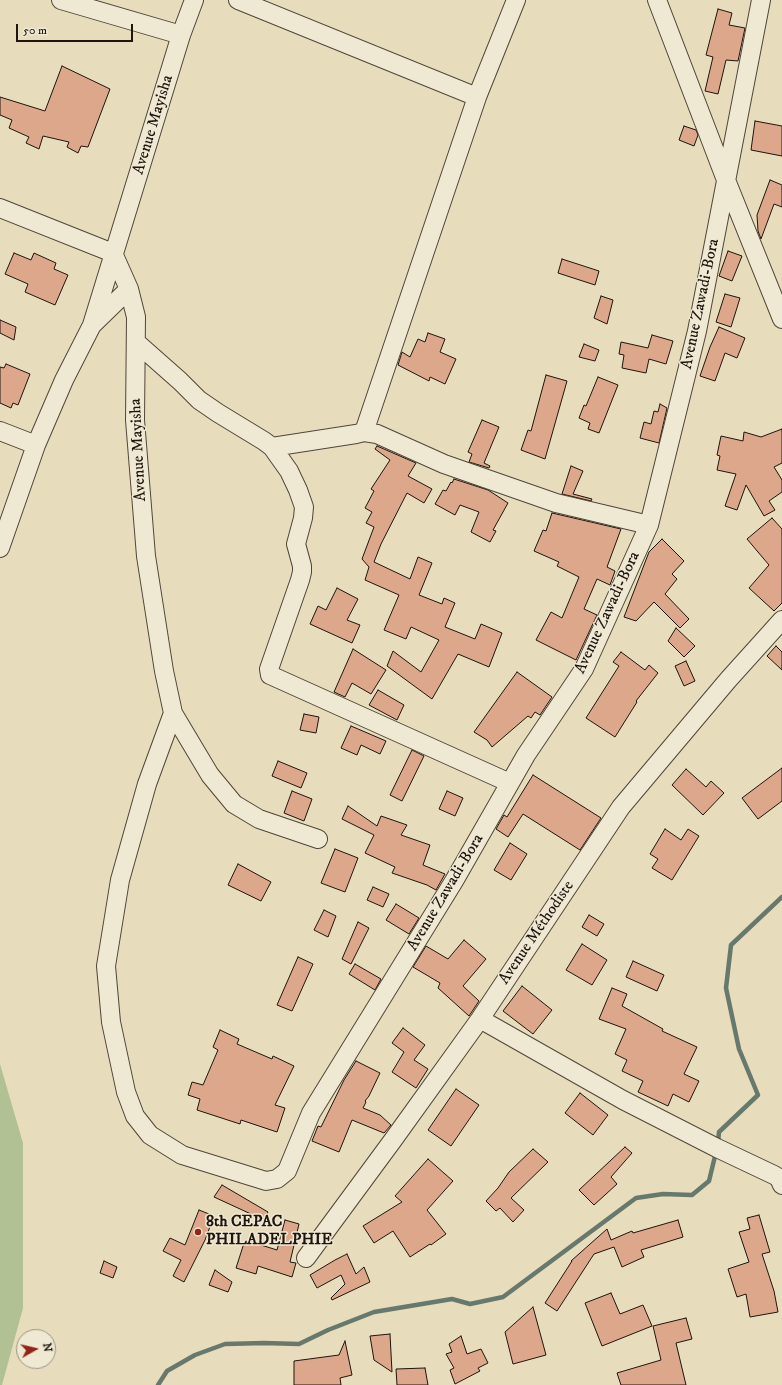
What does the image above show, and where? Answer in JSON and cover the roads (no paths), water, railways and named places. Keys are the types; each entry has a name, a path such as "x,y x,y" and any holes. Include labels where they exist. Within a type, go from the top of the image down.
{"street":[{"path":"61,0 181,35"},
{"name":"Avenue Mayisha","path":"194,0 181,35 114,253 129,289 136,317 137,343 135,420 146,556 164,671 173,713 210,775 234,804 259,818 318,840"},
{"path":"238,0 477,97"},
{"path":"364,432 477,97 516,0"},
{"path":"657,0 726,180 780,308"},
{"name":"Avenue Zawadi-Bora","path":"173,713 147,784 120,880 106,966 111,1022 126,1092 136,1116 150,1136 182,1155 266,1181 277,1179 287,1171 311,1113 454,881 526,755 584,669 649,524 697,331 761,0"},
{"path":"0,208 114,253 92,325 64,380 36,445 0,548"},
{"path":"92,325 129,289"},
{"path":"137,343 199,400 272,447 294,479 304,507 303,518 296,544 302,566 300,580 269,669 270,675 510,783"},
{"path":"0,431 36,445"},
{"path":"272,447 364,432 377,434 444,464 556,503 649,524"},
{"name":"Avenue Méthodiste","path":"306,1258 480,1019 621,807 728,680 782,620"},
{"path":"480,1019 623,1100 774,1175 778,1178 782,1185"}],"waterway":[{"path":"718,1143 719,1132 758,1095 739,1049 726,988 731,945 782,897"},
{"path":"158,1385 167,1371 195,1355 225,1344 299,1344 328,1330 374,1312 452,1299 470,1304 503,1297 636,1198 663,1194 692,1195 709,1181 716,1152"}],"place":[{"name":"8th CEPAC PHILADELPHIE","path":"198,1232"}]}
